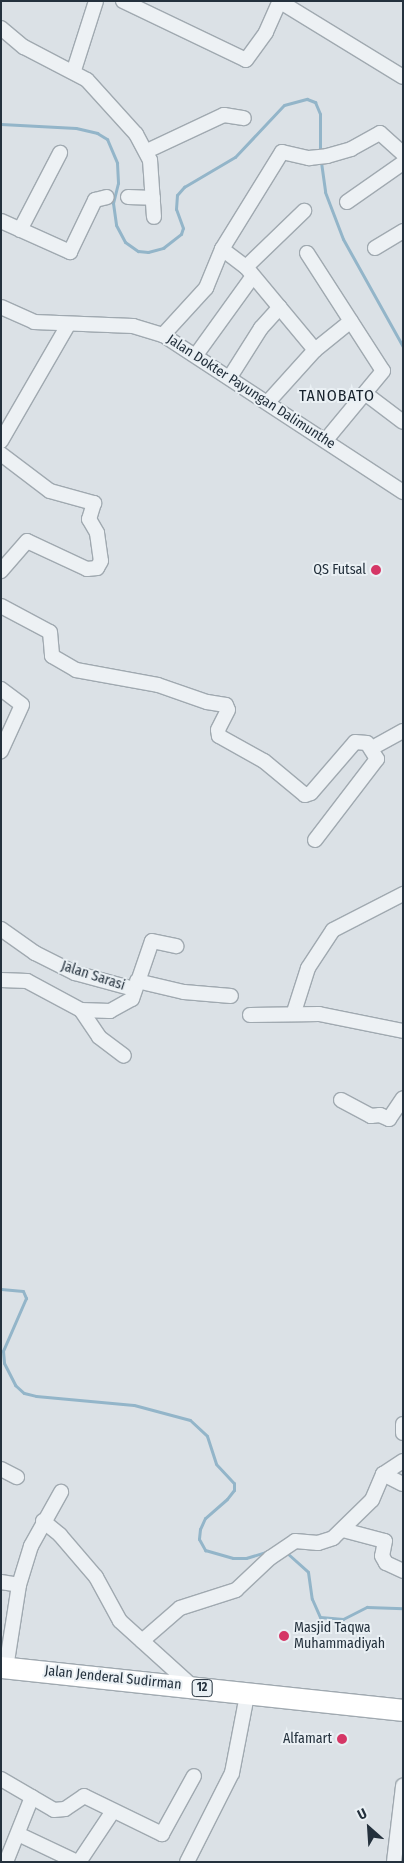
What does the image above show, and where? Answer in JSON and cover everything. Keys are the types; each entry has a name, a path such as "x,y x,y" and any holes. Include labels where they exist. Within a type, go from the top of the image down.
{"highway":[{"name":"Jalan Jenderal Sudirman","path":"4,1667 193,1687 247,1695 403,1710"}],"street":[{"path":"74,70 96,1"},
{"path":"123,1 246,60 266,32 279,1 403,77"},
{"path":"1,28 24,47 74,70 88,80 115,109 147,151 154,217"},
{"path":"147,151 224,115 244,118"},
{"path":"163,335 206,288 222,249 281,152 309,158 327,156 351,149 380,133 403,154"},
{"path":"20,230 60,153"},
{"path":"347,202 403,163"},
{"path":"1,222 72,251 96,199 107,197"},
{"path":"128,198 152,198"},
{"path":"196,354 250,272 304,211"},
{"path":"376,248 403,231"},
{"path":"222,249 250,272 315,350"},
{"path":"307,253 383,369 380,377 326,440"},
{"path":"230,377 261,328 280,307"},
{"name":"Jalan Dokter Payungan Dalimunthe","path":"3,313 34,322 68,325 133,326 163,335 196,354 403,492"},
{"path":"268,402 315,350 352,320"},
{"path":"1,441 68,325"},
{"path":"366,394 403,422"},
{"path":"1,454 50,491 94,503 89,519 97,533 101,564 87,568 30,541 22,544 1,571"},
{"path":"1,606 50,632 52,656 76,670 158,685 207,702 226,705 228,710 218,730 220,738 264,761 305,795 311,793 355,742 362,740 372,748 377,759 315,840"},
{"path":"1,689 22,705 2,746"},
{"path":"372,748 402,732"},
{"path":"294,1012 312,960 335,927 403,894"},
{"name":"Jalan Sarasi","path":"1,929 35,953 75,973 136,985 231,996"},
{"path":"1,980 27,982 81,1010 110,1011 128,1003 152,942 176,946"},
{"path":"81,1010 99,1036 124,1056"},
{"path":"250,1015 294,1012 319,1014 403,1031"},
{"path":"341,1100 371,1116 380,1115 389,1119 403,1098"},
{"path":"403,1424 403,1433"},
{"path":"142,1641 180,1608 236,1590 270,1558 295,1541 327,1542 343,1530 372,1500 383,1474 403,1461"},
{"path":"1,1469 17,1477"},
{"path":"383,1474 403,1484"},
{"path":"4,1667 19,1585 31,1546 61,1492"},
{"path":"44,1521 60,1535 96,1577 120,1621 193,1687"},
{"path":"343,1530 385,1541 382,1556 386,1563 403,1571"},
{"path":"1,1582 19,1585"},
{"path":"187,1862 232,1773 247,1695"},
{"path":"1,1779 60,1811 84,1796 112,1812 162,1834 194,1776"},
{"path":"394,1862 403,1786"},
{"path":"6,1862 32,1797"},
{"path":"18,1834 78,1862 112,1812"}],"waterway":[{"path":"1,124 76,128 97,133 107,139 117,163 118,183 113,203 116,225 125,242 138,251 148,252 163,248 181,234 183,228 176,209 177,195 184,187 235,157 284,105 307,99 315,102 320,114 320,153"},
{"path":"321,162 325,192 343,239 403,347"},
{"path":"1,1289 23,1291 26,1298 3,1351 4,1363 15,1385 24,1393 36,1396 134,1405 190,1420 207,1436 216,1464 234,1483 234,1490 227,1499 205,1518 200,1529 199,1539 205,1550 233,1558 246,1558 272,1550"},
{"path":"287,1553 308,1572 312,1599 320,1617 343,1619 367,1607 403,1608"}],"place":[{"name":"QS Futsal","path":"376,570"},
{"name":"Masjid Taqwa Muhammadiyah","path":"284,1636"},
{"name":"Alfamart","path":"342,1739"}],"district":[{"name":"TANOBATO","path":"337,396"}]}
